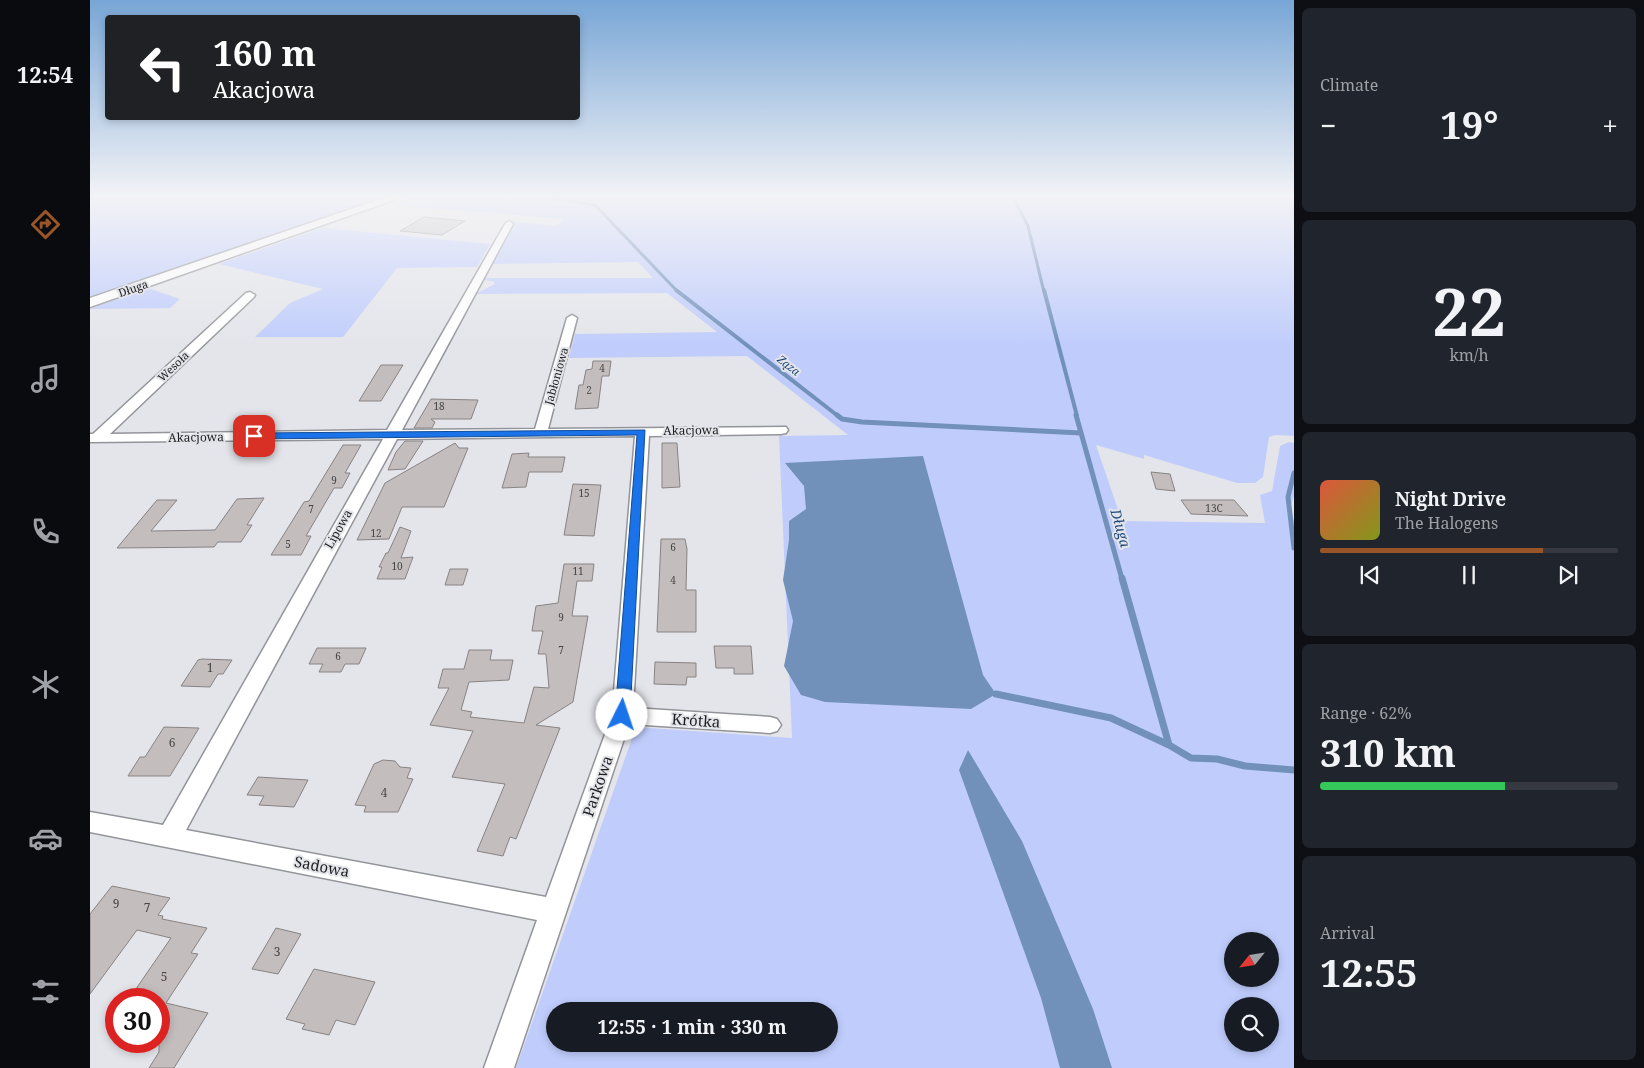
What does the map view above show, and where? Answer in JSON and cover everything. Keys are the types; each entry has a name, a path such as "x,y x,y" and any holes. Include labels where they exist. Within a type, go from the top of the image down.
{"street":[{"name":"Długa","path":"90,303 260,245"},
{"name":"Lipowa","path":"170,836 497,245"},
{"name":"Wesoła","path":"94,438 250,295"},
{"name":"Jabłoniowa","path":"540,434 572,318"},
{"name":"Akacjowa","path":"94,438 781,430"},
{"name":"Parkowa","path":"499,1068 622,715 642,432"},
{"name":"Krótka","path":"622,715 770,724"},
{"name":"Sadowa","path":"90,822 553,911"}],"shaded area":[{"path":"90,245 244,245 90,297"},
{"path":"274,245 490,245 477,267 397,268 343,337 255,337 290,303 323,289 219,264"},
{"path":"502,245 1294,245 1294,436 1275,435 1269,437 1263,477 1255,483 1237,483 1144,455 1144,459 1096,445 1122,521 1265,523 1260,495 1272,491 1280,446 1289,442 1294,443 1294,496 1290,509 1294,521 1294,1068 516,1068 636,727 792,738 779,436 848,435 747,356 569,358 575,334 717,332 667,293 475,294 495,284 493,281 482,280 483,278 653,278 638,262 492,264"},
{"path":"148,288 180,299 170,308 90,309"},
{"path":"923,456 983,675 996,694 971,709 825,702 801,695 784,666 793,621 783,580 789,540 789,521 806,509 804,486 785,463"},
{"path":"968,750 1022,841 1093,1009 1112,1068 1060,1068 1041,998 959,770"}],"building":[{"path":"593,361 611,361 609,376 602,376 598,408 575,409 579,385 583,385 586,370 592,369"},
{"path":"381,365 403,365 381,401 359,401"},
{"path":"431,399 478,400 471,419 431,419 435,422 432,428 414,428"},
{"path":"405,441 423,441 405,469 388,470 396,452"},
{"path":"455,443 459,448 468,448 444,507 402,507 389,539 357,540 385,483"},
{"path":"662,443 677,443 680,487 662,488"},
{"path":"343,445 361,445 345,473 350,473 342,488 334,488 306,536 311,536 301,555 271,555 304,502 309,501"},
{"path":"529,453 528,457 565,457 562,472 529,472 526,487 502,488 512,454"},
{"path":"1151,472 1170,474 1175,491 1156,489"},
{"path":"573,484 601,485 594,536 564,535"},
{"path":"264,498 247,525 252,525 241,542 218,542 214,547 117,548 157,500 177,500 151,531 215,530 237,499"},
{"path":"1181,500 1234,500 1248,516 1191,514"},
{"path":"400,527 411,531 401,558 413,557 405,579 377,579 382,567 379,567"},
{"path":"661,539 685,539 687,549 686,590 696,590 696,632 657,632"},
{"path":"564,564 594,564 592,581 577,581 572,616 588,616 573,702 536,725 560,728 516,839 510,837 503,856 477,851 505,784 452,777 473,731 430,725 449,688 438,688 443,669 464,669 469,650 492,650 490,660 513,660 509,680 469,682 461,710 472,712 470,717 524,723 534,687 549,688 546,654 538,654 543,631 532,631 536,606 558,603"},
{"path":"450,569 468,569 463,585 445,585"},
{"path":"714,646 751,646 753,674 734,674 734,668 716,668"},
{"path":"317,648 366,648 359,664 345,664 341,672 319,672 323,664 309,664"},
{"path":"198,660 232,660 223,674 218,674 210,687 181,686"},
{"path":"655,662 696,663 696,677 687,677 686,685 654,684"},
{"path":"164,727 199,728 170,776 128,776 140,757 145,757"},
{"path":"383,760 395,761 400,767 411,768 407,778 413,779 398,812 364,812 366,806 355,805 374,764"},
{"path":"258,777 308,780 294,807 259,805 264,796 247,795"},
{"path":"112,886 170,898 158,915 163,916 162,919 207,928 191,953 198,954 170,997 170,988 137,988 171,938 137,930 90,994 90,914"},
{"path":"276,928 301,934 278,974 252,969"},
{"path":"314,969 375,982 355,1025 336,1020 329,1035 302,1029 305,1024 286,1019"},
{"path":"170,1004 208,1013 174,1068 149,1068 158,1053 170,1053"}],"waterway":[{"name":"Ząza","path":"633,245 676,290"},
{"name":"Długa","path":"1033,245 1044,292"},
{"name":"Ząza","path":"676,290 838,416"},
{"name":"Długa","path":"1044,290 1077,416"},
{"name":"Ząza","path":"837,415 842,419 862,422 1081,433"},
{"name":"Długa","path":"1076,415 1122,579"},
{"path":"1294,473 1288,497 1294,548"},
{"name":"Długa","path":"1122,578 1169,745"},
{"path":"996,694 1111,718 1169,745"},
{"name":"Długa","path":"1169,745 1191,758 1217,759 1245,766 1294,770"}],"route":[{"path":"254,436 642,432 622,715"}]}
